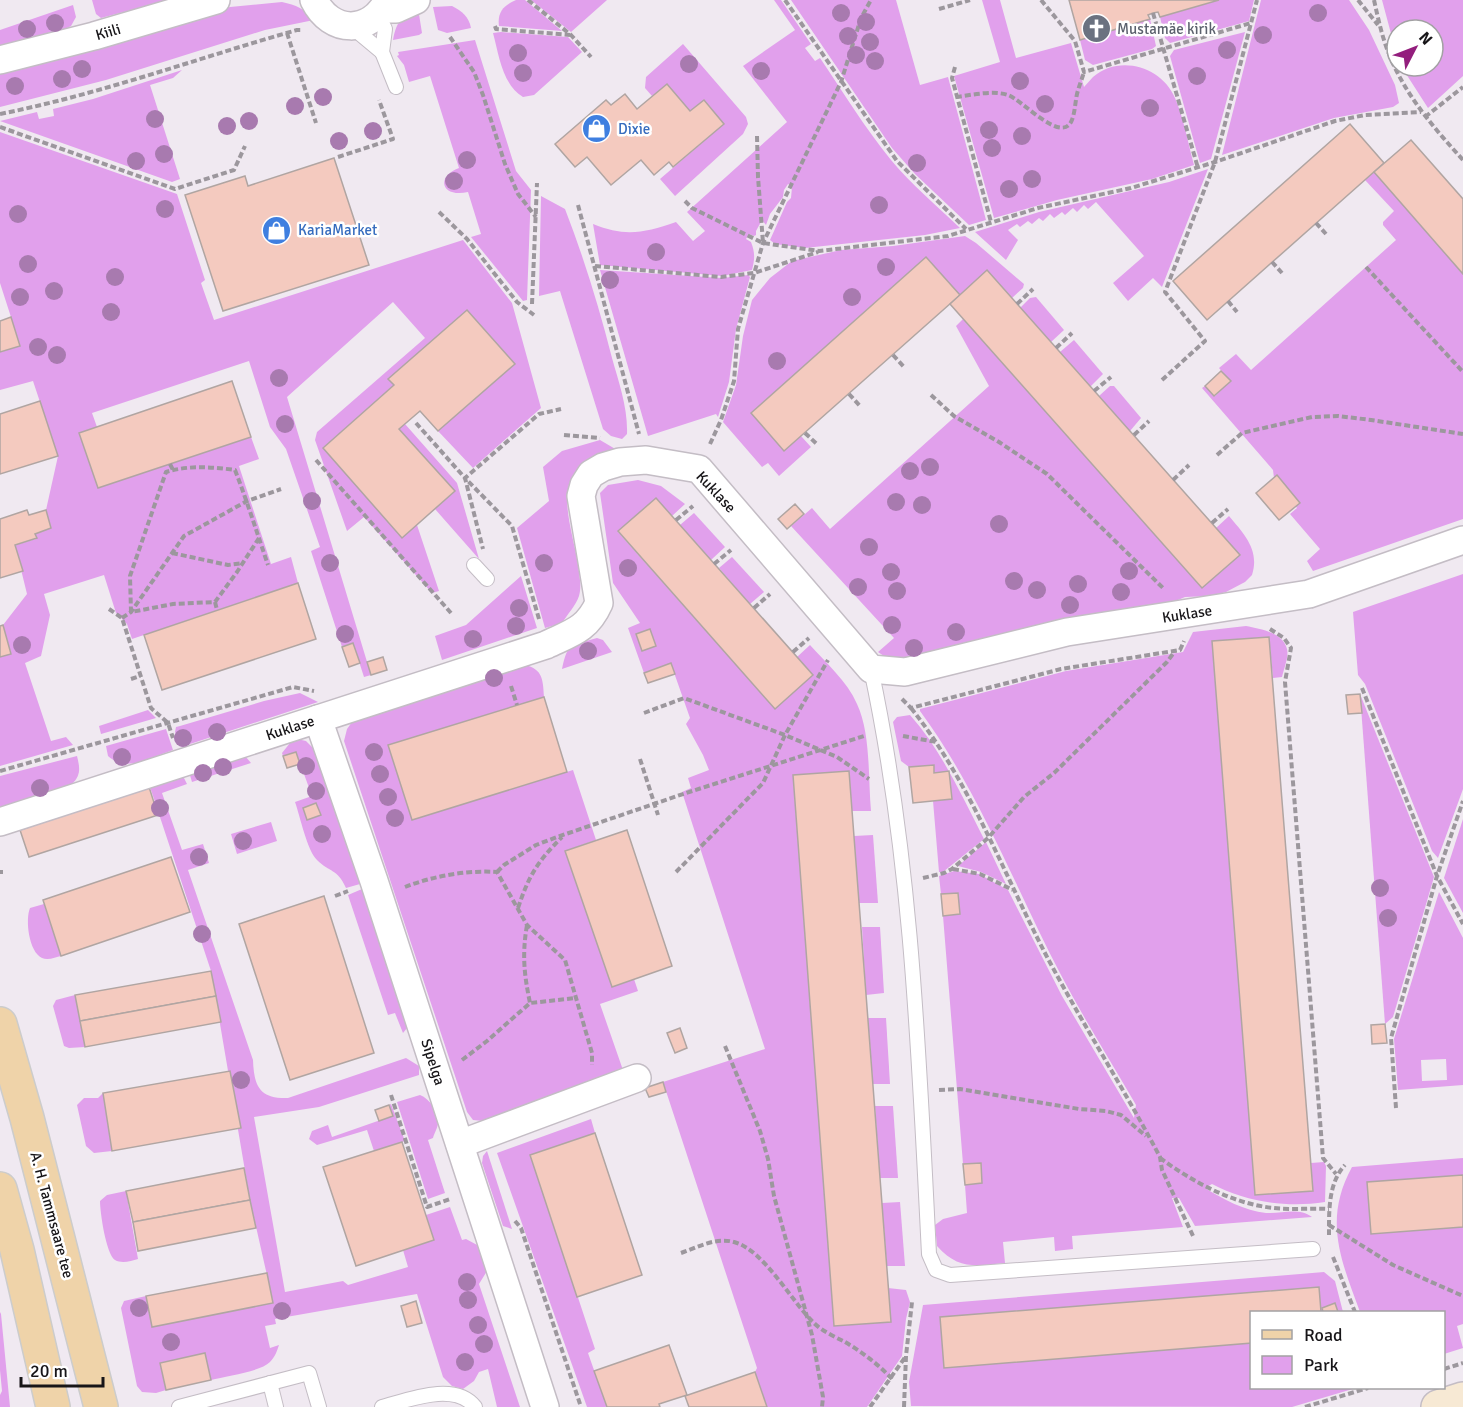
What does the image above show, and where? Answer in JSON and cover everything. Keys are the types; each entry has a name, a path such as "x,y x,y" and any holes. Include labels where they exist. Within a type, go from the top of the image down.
{"main road":[{"name":"A. H. Tammsaare tee","path":"0,1024 27,1118 102,1407"},
{"path":"0,1189 17,1250 53,1407"},
{"path":"1438,1407 1463,1399"}],"street":[{"name":"Kiili","path":"0,60 94,36 216,0"},
{"path":"312,10 333,22 351,26 370,21 383,8 396,9 416,0"},
{"name":"Kuklase","path":"0,822 262,746 319,707 546,645 579,629 592,618 598,603 581,496 584,485 591,474 603,467 620,462 646,460 699,470 871,669 905,672 1067,632 1309,594 1463,540"},
{"name":"Sipelga","path":"319,707 545,1407"},
{"path":"460,1144 637,1078"}],"lane":[{"path":"382,52 385,29 383,8"},
{"path":"351,26 382,52 396,87"},
{"path":"474,566 487,579"},
{"path":"871,669 888,756 904,882 921,1090 929,1254 936,1270 950,1275 1313,1249"},
{"path":"179,1407 309,1373 319,1407"},
{"path":"270,1383 276,1407"},
{"path":"382,1407 442,1392 461,1395 475,1407"}],"path":[{"path":"528,0 571,35 591,57"},
{"path":"785,0 897,161 966,229"},
{"path":"699,470 721,420 734,381 738,329 763,243 841,82 861,18 871,0"},
{"path":"939,9 970,0"},
{"path":"957,97 995,93 1010,95 1023,102 1054,127 1067,126 1071,122 1084,72 1075,41 1041,0"},
{"path":"1162,381 1205,341 1165,292 1215,162 1257,0"},
{"path":"1358,0 1380,27"},
{"path":"1374,0 1389,54 1401,79 1425,117 1463,160"},
{"path":"0,114 64,100 297,30 312,10"},
{"path":"1153,14 1198,168"},
{"path":"1084,72 1251,23"},
{"path":"495,26 496,29 571,35"},
{"path":"287,33 316,123"},
{"path":"450,37 474,72 505,164 518,194 536,217"},
{"path":"955,67 952,78 991,222"},
{"path":"1425,117 1463,87"},
{"path":"338,157 393,139 377,92"},
{"path":"595,266 721,277 754,273 819,251 948,236 1038,208 1131,188 1198,168 1335,121 1365,115 1422,112"},
{"path":"0,128 175,189 234,170 245,146"},
{"path":"758,136 758,177 763,243"},
{"path":"532,304 537,183"},
{"path":"685,201 692,208 763,243 819,251"},
{"path":"578,205 646,460"},
{"path":"439,212 467,238 517,302 534,315"},
{"path":"1316,223 1326,234"},
{"path":"1272,262 1282,273"},
{"path":"1366,267 1463,372"},
{"path":"1017,304 1033,289"},
{"path":"1228,301 1237,312"},
{"path":"1056,348 1072,333"},
{"path":"892,355 905,368"},
{"path":"1094,391 1111,377"},
{"path":"849,394 861,407"},
{"path":"931,395 954,416 1047,474 1161,588 1171,593"},
{"path":"465,478 540,414 561,409"},
{"path":"1217,455 1242,433 1312,417 1371,420 1463,434"},
{"path":"1134,435 1149,421"},
{"path":"416,423 512,526 546,645"},
{"path":"805,433 818,445"},
{"path":"316,460 451,613"},
{"path":"170,464 173,470"},
{"path":"1173,480 1189,465"},
{"path":"131,612 130,576 166,472 181,468 201,467 235,470 268,565"},
{"path":"465,478 485,554"},
{"path":"122,618 131,612 184,536 247,501 281,489"},
{"path":"676,520 693,506"},
{"path":"1212,523 1228,509"},
{"path":"215,603 259,538"},
{"path":"714,564 731,550"},
{"path":"172,553 228,565 243,563"},
{"path":"754,608 770,594"},
{"path":"131,612 173,604 215,603"},
{"path":"215,603 217,610"},
{"path":"109,609 122,618 151,708 161,718"},
{"path":"1264,626 1276,631 1291,648 1286,690 1322,1147 1323,1158 1336,1174"},
{"path":"793,652 809,638"},
{"path":"911,708 1061,669 1180,650 1185,639"},
{"path":"904,882 939,875 952,868 988,838 1024,797 1054,773 1167,662 1176,650"},
{"path":"676,872 763,783 785,735 828,660"},
{"path":"871,669 911,708 936,742 972,803 1045,953 1094,1044 1160,1157 1162,1170 1204,1257"},
{"path":"131,679 140,676"},
{"path":"511,686 517,705"},
{"path":"0,771 293,687 311,690 319,707"},
{"path":"1362,688 1437,876 1463,924"},
{"path":"644,713 684,698 785,735 837,757 873,782"},
{"path":"405,887 464,873 497,872 536,845 564,834 770,765 822,751 868,735"},
{"path":"894,735 936,742"},
{"path":"640,759 658,814"},
{"path":"1396,1108 1391,1038 1437,876 1463,801"},
{"path":"518,909 529,878 541,858 564,834"},
{"path":"952,868 980,874 1015,891"},
{"path":"497,872 527,925 565,960 592,1053 592,1069"},
{"path":"527,925 523,950 530,1003"},
{"path":"462,1060 530,1003 576,998"},
{"path":"725,1046 760,1131 768,1159 774,1196 808,1317 823,1397 822,1407"},
{"path":"921,1090 960,1089 1079,1109 1106,1111 1121,1115 1151,1140"},
{"path":"391,1095 427,1207 450,1198"},
{"path":"1160,1157 1173,1167 1230,1198 1273,1208 1329,1209"},
{"path":"1329,1236 1329,1209 1336,1174 1345,1165"},
{"path":"513,1212 516,1223 521,1228 581,1407"},
{"path":"1329,1225 1393,1265 1463,1296"},
{"path":"681,1253 717,1240 735,1242 761,1260 776,1275 797,1305 815,1324 870,1359 892,1378"},
{"path":"1329,1248 1355,1311"},
{"path":"904,1407 906,1356 912,1302"},
{"path":"870,1407 906,1356"},
{"path":"1445,1368 1463,1363"},
{"path":"1305,1407 1365,1389"}],"green space":[{"path":"92,0 169,0 101,18 96,14"},
{"path":"516,0 525,0 562,31 499,26 502,10"},
{"path":"531,0 607,0 571,32"},
{"path":"774,0 781,0 811,44 805,48 815,61 820,58 863,123 891,160 960,228 925,235 805,248 775,244 770,240 791,198 792,187 788,184 766,225 762,220 756,235 749,234 746,239 751,242 753,249 752,270 722,276 600,265 593,224 615,231 634,232 676,222 693,241 705,231 687,212 787,122 743,66 795,30"},
{"path":"791,0 896,0 920,85 948,77 986,220 969,225 915,174 892,148"},
{"path":"982,0 1000,0 1016,58 1071,43 1084,87 1093,77 1115,66 1139,67 1160,78 1175,98 1194,165 1152,179 1057,200 994,218 954,76 1000,62"},
{"path":"1219,0 1254,0 1249,21 1170,43 1165,38 1160,17"},
{"path":"1261,0 1349,0 1369,30 1385,64 1385,78 1392,78 1399,103 1393,107 1334,118 1222,155"},
{"path":"1382,0 1463,0 1463,76 1428,108 1409,78 1445,78 1445,18 1387,18"},
{"path":"282,2 300,8 314,20 265,30 106,80 0,107 0,73 230,7"},
{"path":"73,5 76,17 71,26 61,31 0,47 0,30"},
{"path":"452,6 464,15 471,28 447,33 438,30 433,7"},
{"path":"418,8 422,33 393,40 401,20"},
{"path":"1150,19 1156,46 1152,49 1093,65 1085,60 1080,40"},
{"path":"1245,32 1211,159 1200,163 1170,56 1174,50"},
{"path":"493,33 568,37 582,52 534,95 523,97 510,85 502,68"},
{"path":"475,40 516,171 531,190 527,300 523,301 471,237 481,234 468,192 453,192 445,186 446,177 459,168 430,76 409,82 404,65 397,56 398,52"},
{"path":"683,44 746,117 748,124 743,134 675,196 660,179 724,124 690,111 667,84 652,96 645,88 646,77"},
{"path":"182,70 173,78 150,85 180,179 172,182 0,121 37,112 39,119 54,116 53,109 93,99"},
{"path":"0,132 177,194 205,280 201,283 214,320 463,240 512,303 541,408 473,468 438,431 515,364 467,310 389,379 394,385 323,448 402,537 417,525 439,591 432,593 364,517 347,531 315,440 317,432 425,338 393,302 287,397 371,675 364,677 353,643 342,647 311,551 320,547 286,449 270,427 249,361 92,413 97,427 79,433 98,488 251,437 259,459 239,466 271,564 291,557 298,583 132,639 127,624 116,613 104,575 44,594 50,615 41,656 25,663 51,741 66,737 73,745 0,766 0,657 11,653 3,625 27,594 15,545 36,539 35,534 51,528 46,510 58,456 33,381 0,390 0,352 20,345 0,283"},
{"path":"1208,169 1162,287 1153,278 1128,301 1113,283 1144,256 1096,202 1088,209 1084,205 1077,212 1073,208 1065,215 1062,212 1054,218 1050,214 1043,221 1039,218 1032,224 1028,221 1020,227 1017,224 1008,230 1018,240 1006,260 975,232 1039,212 1169,182"},
{"path":"1374,172 1463,274 1463,519 1313,571 1307,561 1320,549 1290,514 1297,508 1274,478 1273,470 1202,388 1205,386 1215,396 1230,381 1219,368 1236,354 1251,370 1396,240 1383,225 1383,222 1394,211 1365,180"},
{"path":"541,196 565,209 585,264 625,405 627,434 622,439 611,436 603,429 560,291 539,296"},
{"path":"965,236 1024,284 1023,288 1012,298 960,295 926,257 751,413 784,451 801,436 811,447 779,476 768,463 762,467 723,422 736,385 743,336 752,300 770,278 792,261 841,250 893,246"},
{"path":"600,270 722,278 748,275 750,277 736,329 729,382 718,417 716,414 648,436"},
{"path":"1036,297 1064,330 1051,342 1020,308 1030,298"},
{"path":"963,319 1202,588 1240,555 1216,528 1229,516 1245,536 1252,550 1254,566 1252,575 1245,582 1226,592 1211,596 1185,597 1164,606 917,660 887,658 878,652 894,638 791,526 812,508 830,529 989,386 956,326"},
{"path":"1074,340 1103,374 1090,387 1060,352"},
{"path":"1110,386 1114,386 1141,418 1130,431 1099,396"},
{"path":"405,424 457,483 479,559 435,509 455,491 399,429"},
{"path":"600,440 617,450 595,457 580,467 571,479 568,494 570,527 580,576 579,596 562,623 545,628 517,528 549,501 543,467 562,451"},
{"path":"638,480 661,486 685,504 672,516 656,498 618,532 774,708 813,675 797,657 810,645 848,688 857,704 865,729 871,811 852,811 849,771 793,776 834,1326 891,1322 888,1288 906,1290 910,1302 902,1356 867,1407 767,1407 755,1372 757,1368 663,1082 765,1049 682,792 691,788 688,778 709,770 686,724 690,718 671,664 644,673 628,628 640,623 613,583 600,493 608,485"},
{"path":"694,513 725,547 711,560 680,525"},
{"path":"732,557 764,592 750,604 719,568"},
{"path":"1463,574 1463,789 1438,858 1432,851 1365,684 1358,675 1353,612"},
{"path":"521,576 537,628 442,660 435,636 466,625"},
{"path":"1246,626 1276,635 1285,643 1287,649 1282,677 1273,678 1269,637 1212,641 1255,1194 1313,1190 1311,1163 1324,1162 1326,1166 1325,1202 1282,1204 1267,1202 1239,1195 1212,1184 1205,1188 1250,1210 1266,1213 1301,1212 1312,1217 1195,1226 1179,1198 1172,1198 1183,1227 1072,1236 1073,1249 1055,1251 1054,1237 1003,1242 1005,1263 968,1265 960,1263 937,1246 935,1225 943,1219 967,1213 965,1185 982,1183 980,1163 963,1164 943,916 960,914 941,894 939,876 954,871 979,874 1008,890 1062,996 1134,1118 1136,1105 1061,975 978,806 920,709 1066,671 1183,652 1193,632"},
{"path":"597,638 603,640 612,652 562,669 566,653 572,646"},
{"path":"521,664 533,668 540,674 544,697 389,746 412,820 573,770 596,840 565,851 612,986 634,979 638,991 600,1004 624,1073 483,1121 473,1120 467,1112 344,741 347,729 352,722"},
{"path":"300,693 318,702 181,747 175,732 176,727 264,701"},
{"path":"1360,694 1434,877 1393,1017 1385,1024"},
{"path":"148,710 156,718 101,734 99,726"},
{"path":"910,715 942,759 959,790 984,839 943,872 939,872 933,801 952,799 949,772 934,773 934,766 909,767 901,761 893,722 897,717"},
{"path":"166,729 173,750 131,763 115,761 108,756 106,746"},
{"path":"297,739 306,741 316,751 360,884 346,888 340,877 317,860 310,849 295,802 312,796 296,752 283,756 282,753 290,743"},
{"path":"77,756 79,771 72,784 0,807 0,776"},
{"path":"245,756 251,763 192,782 189,772"},
{"path":"182,774 187,784 162,793 182,850 203,844 209,863 188,870 253,1060 255,1077 260,1090 278,1098 288,1098 406,1058 419,1066 419,1075 319,1107 254,1117 285,1292 343,1281 348,1285 408,1267 403,1250 434,1240 426,1215 450,1207 462,1240 466,1239 479,1246 487,1271 479,1284 520,1407 497,1407 488,1369 479,1372 474,1381 463,1389 452,1386 443,1377 417,1294 275,1319 276,1324 265,1326 270,1348 279,1345 276,1354 265,1365 251,1371 211,1380 205,1353 160,1364 166,1390 156,1393 142,1392 137,1386 121,1308 124,1301 146,1296 152,1326 273,1302 250,1200 211,971 149,784"},
{"path":"1463,819 1463,913 1444,878"},
{"path":"271,822 277,841 237,854 231,834"},
{"path":"873,835 878,903 859,903 854,836"},
{"path":"986,842 1006,884 981,872 958,866"},
{"path":"362,889 407,1025 403,1033 395,1013 388,1015 348,895"},
{"path":"1439,892 1463,938 1463,1085 1398,1090 1394,1039","holes":["1446,1059 1447,1080 1422,1081 1421,1060"]},
{"path":"44,904 61,956 49,959 38,955 31,943 28,928 30,908"},
{"path":"862,927 880,927 884,993 866,995"},
{"path":"75,995 85,1047 69,1048 64,1046 53,1006 56,1000"},
{"path":"868,1018 886,1018 890,1084 873,1084"},
{"path":"103,1093 112,1151 94,1153 86,1146 77,1105 84,1098 98,1098"},
{"path":"420,1095 430,1102 437,1114 438,1123 433,1138 428,1140 445,1193 428,1199 397,1102"},
{"path":"391,1104 405,1141 374,1151 367,1130 317,1145 309,1139 312,1131 328,1125 332,1137 392,1116 389,1105"},
{"path":"875,1106 893,1106 898,1178 880,1178"},
{"path":"591,1119 595,1133 531,1155 595,1349 588,1353 607,1407 587,1407 497,1153"},
{"path":"487,1151 512,1229 503,1226 482,1163"},
{"path":"1463,1158 1463,1324 1457,1326 1463,1348 1445,1354 1445,1311 1360,1311 1341,1257 1337,1222 1338,1205 1343,1186 1352,1167"},
{"path":"126,1191 138,1259 121,1262 112,1256 106,1242 100,1201 107,1195"},
{"path":"900,1202 905,1266 887,1266 882,1203"},
{"path":"1324,1272 1335,1281 1343,1311 1250,1311 1250,1389 1353,1389 1292,1407 911,1406 909,1382 923,1305"},
{"path":"0,1312 10,1407 0,1407 2,1391"}],"building":[{"name":"Mustamäe kirik","path":"1069,0 1219,0 1160,17 1158,12 1153,13 1148,15 1150,19 1080,40"},
{"path":"667,84 690,111 704,100 724,124 673,167 669,162 654,175 641,160 611,185 587,157 575,167 555,144 606,100 611,105 625,94 637,109"},
{"path":"1350,124 1384,163 1207,320 1173,281"},
{"path":"1411,140 1463,199 1463,274 1374,172"},
{"name":"KariaMarket","path":"334,158 369,265 223,311 185,195 245,176 248,186"},
{"path":"926,257 960,295 784,451 751,413"},
{"path":"987,270 1240,555 1202,588 950,304"},
{"path":"467,310 515,364 438,431 420,411 399,429 455,491 402,538 323,448 394,385 388,379"},
{"path":"11,317 20,346 0,352 0,321"},
{"path":"1221,371 1231,381 1214,396 1205,386"},
{"path":"232,381 251,437 98,488 79,433"},
{"path":"40,401 58,456 0,474 0,414"},
{"path":"1277,475 1300,503 1279,520 1256,493"},
{"path":"656,498 813,675 775,709 618,531"},
{"path":"795,504 804,514 787,529 778,519"},
{"path":"27,510 29,515 46,510 51,528 35,534 37,538 15,545 23,571 0,578 0,519"},
{"path":"298,583 316,639 162,690 144,635"},
{"path":"3,625 11,654 0,657 0,626"},
{"path":"650,629 656,646 642,651 636,634"},
{"path":"1269,637 1313,1191 1255,1195 1212,641"},
{"path":"353,643 360,663 349,667 342,647"},
{"path":"383,657 387,670 371,675 367,662"},
{"path":"671,663 675,674 648,683 644,673"},
{"path":"1360,694 1362,713 1348,714 1346,695"},
{"path":"544,697 567,772 412,820 388,745"},
{"path":"296,752 300,764 287,768 283,756"},
{"path":"934,765 934,773 949,771 952,799 913,803 909,767"},
{"path":"849,771 891,1322 834,1326 793,775"},
{"path":"149,787 158,815 29,857 20,830"},
{"path":"316,803 321,815 307,820 303,808"},
{"path":"627,830 672,966 612,987 565,851"},
{"path":"171,857 190,912 61,956 43,900"},
{"path":"958,893 960,914 943,916 941,894"},
{"path":"324,896 374,1053 290,1080 239,924"},
{"path":"211,971 216,996 80,1021 75,995"},
{"path":"216,996 221,1022 85,1047 80,1021"},
{"path":"1385,1024 1387,1043 1372,1044 1371,1025"},
{"path":"680,1028 687,1048 675,1053 667,1033"},
{"path":"230,1071 241,1128 112,1151 103,1093"},
{"path":"663,1082 666,1092 649,1097 645,1088"},
{"path":"389,1105 393,1116 379,1121 375,1110"},
{"path":"595,1133 642,1275 577,1297 530,1155"},
{"path":"402,1142 434,1240 356,1266 323,1167"},
{"path":"981,1163 982,1183 965,1185 963,1164"},
{"path":"244,1168 250,1200 133,1222 126,1191"},
{"path":"1463,1175 1463,1227 1371,1234 1367,1182"},
{"path":"250,1200 256,1228 138,1251 133,1222"},
{"path":"267,1273 273,1303 152,1327 146,1296"},
{"path":"1319,1287 1321,1311 1250,1311 1250,1343 944,1368 940,1317"},
{"path":"416,1301 422,1323 407,1327 401,1306"},
{"path":"1335,1303 1338,1311 1323,1311 1322,1308"},
{"path":"669,1345 687,1395 659,1404 660,1407 607,1407 594,1371"},
{"path":"205,1353 211,1380 166,1390 160,1363"},
{"path":"755,1372 767,1407 689,1407 685,1396"}],"place":[{"name":"Mustamäe kirik","path":"1096,29"},
{"name":"Dixie","path":"597,129"},
{"name":"KariaMarket","path":"277,230"}]}
